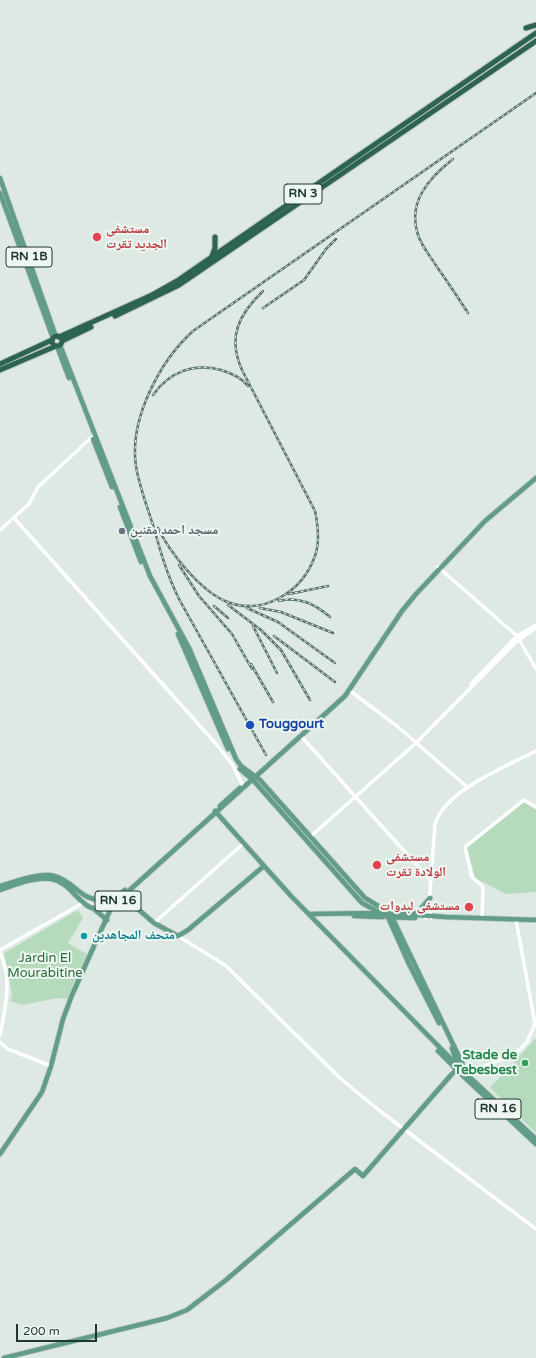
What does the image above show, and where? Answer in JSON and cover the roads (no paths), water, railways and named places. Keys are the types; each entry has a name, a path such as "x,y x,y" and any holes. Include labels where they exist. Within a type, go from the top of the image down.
{"highway":[{"path":"526,28 536,25"},
{"name":"RN 3","path":"0,364 57,341 169,290 536,33"},
{"name":"RN 3","path":"0,370 156,293 536,41"},
{"path":"212,256 215,248 215,237"}],"main road":[{"name":"RN 1B","path":"0,178 57,341"},
{"name":"RN 1B","path":"0,193 57,341"},
{"path":"57,341 93,436 150,576 188,645 236,759 365,898 388,915 397,929 463,1065 465,1073"},
{"path":"455,1066 450,1058 309,914 216,812 350,690 396,616 487,518 536,477"},
{"path":"254,777 362,903 377,913"},
{"name":"RN 16","path":"0,890 41,879 53,879 66,886 83,903 94,909 112,906 122,894 216,812"},
{"path":"122,894 154,923 178,936 188,930 264,866"},
{"name":"RN 16","path":"0,886 49,875 63,879 89,899 102,900 122,894"},
{"path":"412,914 418,912 430,898"},
{"path":"357,913 362,908 362,903"},
{"path":"0,1154 42,1092 51,1066 65,1013 112,906"},
{"path":"94,909 107,920"},
{"path":"330,914 377,913 404,917 536,920"},
{"path":"309,914 412,914 428,917"},
{"path":"388,915 454,1054 455,1066"},
{"path":"397,929 398,923 404,917"},
{"path":"346,951 455,1066 465,1073"},
{"path":"450,1058 454,1054"},
{"path":"4,1358 167,1318 187,1310 226,1280 355,1169 363,1176 455,1066 463,1065"},
{"name":"RN 16","path":"465,1073 536,1140"},
{"name":"RN 16","path":"465,1073 536,1144"}],"street":[{"path":"0,530 29,504 38,487 93,436"},
{"path":"14,518 216,744 232,764 244,787"},
{"path":"439,568 518,637 536,669"},
{"path":"310,837 415,742 518,637 536,625"},
{"path":"518,637 536,628"},
{"path":"350,690 397,726 467,788"},
{"path":"300,735 431,881"},
{"path":"428,917 436,820 443,809 467,788 536,751"},
{"path":"482,919 483,887 472,877 465,847 524,800 536,807"},
{"path":"154,923 244,843"},
{"path":"0,1036 8,989 0,951 83,903"},
{"path":"465,1073 476,1070 519,1050 527,1042 536,1024 516,920"},
{"path":"178,936 225,964 334,1073 403,1128 536,1229"},
{"path":"0,1042 8,1049 51,1066"}],"railway":[{"path":"266,755 179,599 164,562 141,488 136,466 135,448 137,430 149,393 158,375 169,359 193,331 536,93"},
{"path":"453,159 436,174 422,192 415,212 415,223 418,235 424,248 468,313"},
{"path":"263,308 304,280 326,249 336,239"},
{"path":"158,528 163,538 178,559 196,580 215,596 239,605 253,606 267,603 279,598 291,590 301,580 309,569 315,556 318,545 315,511 242,370 238,358 236,347 238,327 247,308 263,291"},
{"path":"153,395 167,380 175,375 183,371 201,368 211,368 229,373 239,378 248,386"},
{"path":"179,565 199,596 232,634 252,669"},
{"path":"289,594 328,586"},
{"path":"279,601 300,600 319,608 330,617"},
{"path":"228,605 261,630 281,650 310,700"},
{"path":"214,606 228,618"},
{"path":"247,608 278,622 335,663"},
{"path":"260,608 281,612 333,633"},
{"path":"253,626 277,673"},
{"path":"274,636 335,682"},
{"path":"251,664 273,702"}],"place":[{"name":"مستشفى الجديد تقرت","path":"97,237"},
{"name":"مسجد احمد مقنين","path":"122,531"},
{"name":"Touggourt","path":"250,725"},
{"name":"مستشفى الولادة تقرت","path":"377,865"},
{"name":"مستشفى لبدوات","path":"469,907"},
{"name":"متحف المجاهدين","path":"84,936"},
{"name":"Stade de Tebesbest","path":"525,1063"}],"park label":[{"name":"Jardin El Mourabitine","path":"45,966"}]}
